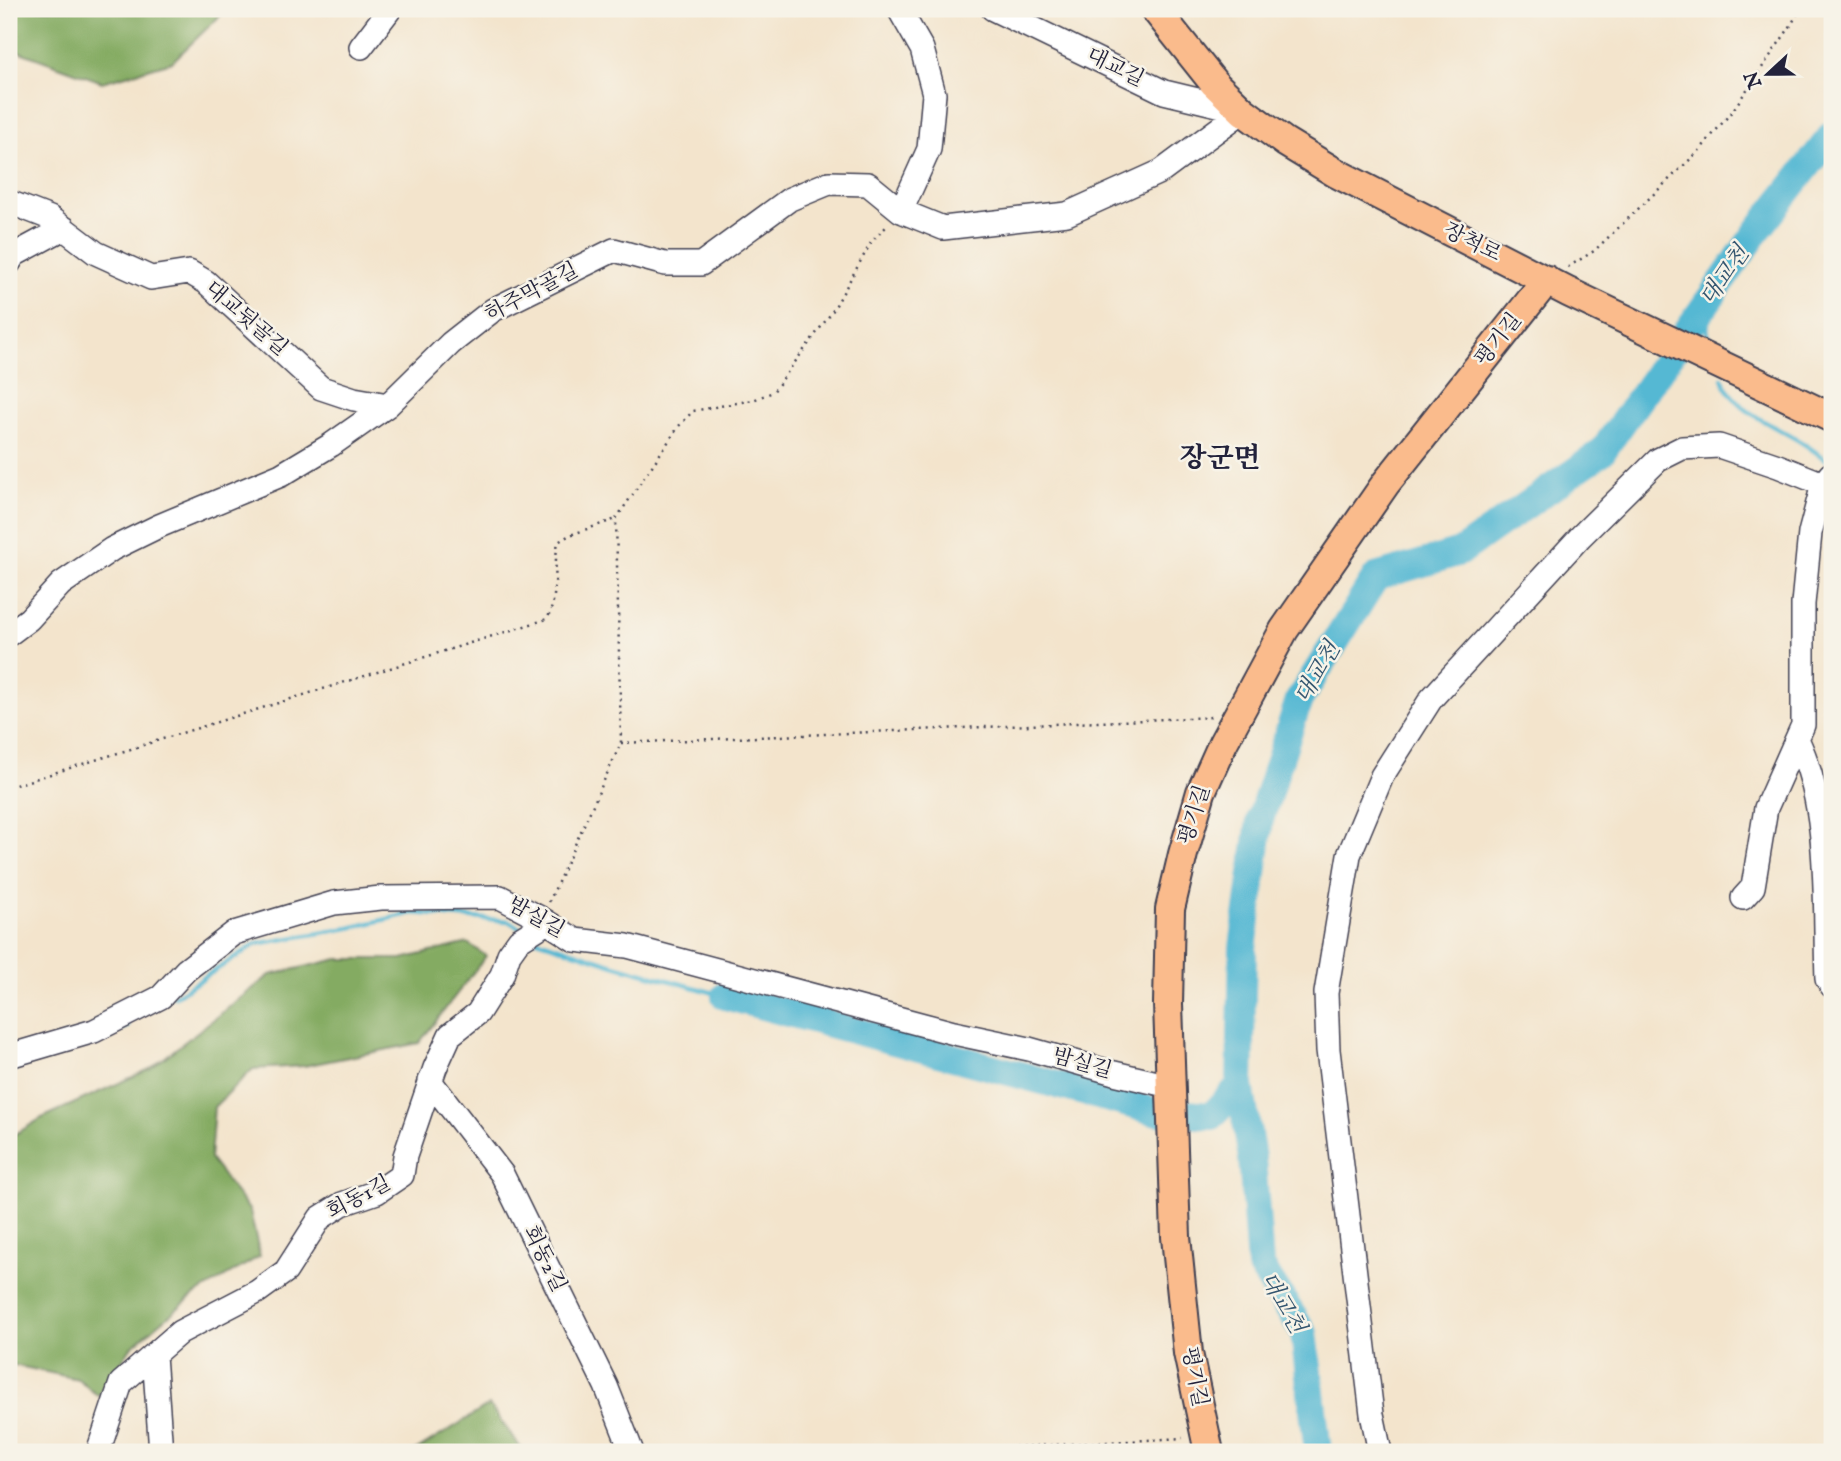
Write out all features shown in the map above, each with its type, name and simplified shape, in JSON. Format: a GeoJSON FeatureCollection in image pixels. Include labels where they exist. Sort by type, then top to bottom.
{"type":"FeatureCollection","features":[{"type":"Feature","properties":{"kind":"main road","name":"장척로"},"geometry":{"type":"LineString","coordinates":[[1156,9],[1214,83],[1243,111],[1285,142],[1336,173],[1558,286],[1832,418]]}},
{"type":"Feature","properties":{"kind":"main road","name":"평기길"},"geometry":{"type":"LineString","coordinates":[[1207,1444],[1188,1353],[1176,1237],[1168,1004],[1170,909],[1201,792],[1284,630],[1386,483],[1558,286]]}},
{"type":"Feature","properties":{"kind":"street"},"geometry":{"type":"LineString","coordinates":[[361,47],[390,9]]}},
{"type":"Feature","properties":{"kind":"street"},"geometry":{"type":"LineString","coordinates":[[899,9],[922,49],[934,94],[929,149],[901,211]]}},
{"type":"Feature","properties":{"kind":"street","name":"대교길"},"geometry":{"type":"LineString","coordinates":[[993,9],[1164,92],[1243,111]]}},
{"type":"Feature","properties":{"kind":"street","name":"하주막골길"},"geometry":{"type":"LineString","coordinates":[[9,634],[29,619],[61,584],[112,549],[159,526],[281,475],[331,445],[388,404],[451,343],[493,310],[614,250],[665,264],[701,264],[790,199],[829,183],[868,184],[901,211],[943,228],[1067,214],[1161,171],[1243,111]]}},
{"type":"Feature","properties":{"kind":"street","name":"대교뒷골길"},"geometry":{"type":"LineString","coordinates":[[9,202],[50,218],[96,253],[151,278],[189,272],[206,282],[321,388],[388,404]]}},
{"type":"Feature","properties":{"kind":"street"},"geometry":{"type":"LineString","coordinates":[[9,263],[14,255],[64,228]]}},
{"type":"Feature","properties":{"kind":"street"},"geometry":{"type":"LineString","coordinates":[[1381,1452],[1372,1414],[1328,1050],[1326,993],[1349,855],[1382,776],[1431,699],[1581,536],[1658,460],[1682,448],[1719,446],[1829,481],[1810,533],[1803,604],[1803,725],[1766,807],[1753,887],[1743,898]]}},
{"type":"Feature","properties":{"kind":"street"},"geometry":{"type":"LineString","coordinates":[[1797,739],[1809,765],[1821,818],[1827,979],[1832,986]]}},
{"type":"Feature","properties":{"kind":"street","name":"밤실길"},"geometry":{"type":"LineString","coordinates":[[9,1055],[94,1031],[161,997],[186,970],[234,933],[334,903],[381,898],[500,897],[533,929],[575,940],[627,946],[954,1033],[1029,1049],[1114,1073],[1170,1103]]}},
{"type":"Feature","properties":{"kind":"street","name":"회동1길"},"geometry":{"type":"LineString","coordinates":[[98,1452],[121,1383],[180,1332],[257,1292],[286,1271],[320,1218],[342,1204],[377,1192],[402,1175],[405,1156],[430,1081],[450,1035],[478,1013],[502,975],[509,954],[533,929]]}},
{"type":"Feature","properties":{"kind":"street","name":"회동2길"},"geometry":{"type":"LineString","coordinates":[[430,1081],[502,1174],[606,1386],[632,1452]]}},
{"type":"Feature","properties":{"kind":"street"},"geometry":{"type":"LineString","coordinates":[[154,1355],[161,1452]]}},
{"type":"Feature","properties":{"kind":"path"},"geometry":{"type":"LineString","coordinates":[[1558,286],[1700,150],[1733,110],[1800,9]]}},
{"type":"Feature","properties":{"kind":"path"},"geometry":{"type":"LineString","coordinates":[[533,929],[621,743],[616,519],[679,426],[693,411],[753,400],[773,392],[832,312],[872,242],[901,211]]}},
{"type":"Feature","properties":{"kind":"path"},"geometry":{"type":"LineString","coordinates":[[9,787],[547,619],[554,607],[554,562],[558,542],[616,519]]}},
{"type":"Feature","properties":{"kind":"path"},"geometry":{"type":"LineString","coordinates":[[621,743],[1238,716]]}},
{"type":"Feature","properties":{"kind":"path"},"geometry":{"type":"LineString","coordinates":[[924,1452],[1207,1444]]}},
{"type":"Feature","properties":{"kind":"green space"},"geometry":{"type":"Polygon","coordinates":[[[9,9],[227,9],[172,62],[102,82],[9,48],[9,9]]]}},
{"type":"Feature","properties":{"kind":"green space"},"geometry":{"type":"Polygon","coordinates":[[[468,943],[486,956],[419,1043],[304,1066],[253,1069],[214,1107],[210,1159],[250,1211],[260,1256],[193,1296],[132,1346],[98,1396],[78,1379],[9,1364],[9,1138],[42,1118],[150,1069],[270,975],[338,959],[402,959],[468,943]]]}},
{"type":"Feature","properties":{"kind":"green space"},"geometry":{"type":"Polygon","coordinates":[[[489,1405],[524,1452],[414,1452],[489,1405]]]}},
{"type":"Feature","properties":{"kind":"waterway","name":"대교천"},"geometry":{"type":"LineString","coordinates":[[1318,1452],[1304,1333],[1260,1265],[1252,1158],[1240,1085],[1243,948],[1260,820],[1299,700],[1376,577],[1460,552],[1602,452],[1758,230],[1832,135]]}},
{"type":"Feature","properties":{"kind":"waterway"},"geometry":{"type":"LineString","coordinates":[[1709,299],[1707,331],[1713,350]]}},
{"type":"Feature","properties":{"kind":"waterway"},"geometry":{"type":"LineString","coordinates":[[1722,378],[1727,390],[1745,408],[1832,464]]}},
{"type":"Feature","properties":{"kind":"waterway"},"geometry":{"type":"LineString","coordinates":[[174,997],[256,944],[349,928],[413,913],[509,921],[522,930]]}},
{"type":"Feature","properties":{"kind":"waterway"},"geometry":{"type":"LineString","coordinates":[[535,939],[614,965],[725,996]]}},
{"type":"Feature","properties":{"kind":"waterway"},"geometry":{"type":"LineString","coordinates":[[725,996],[1158,1112],[1212,1116],[1240,1085]]}},
{"type":"Feature","properties":{"kind":"waterway"},"geometry":{"type":"LineString","coordinates":[[108,1035],[128,1026]]}},
{"type":"Feature","properties":{"kind":"waterway"},"geometry":{"type":"LineString","coordinates":[[9,1071],[33,1060]]}},
{"type":"Feature","properties":{"kind":"district","name":"장군면"},"geometry":{"type":"Point","coordinates":[1220,459]}}]}
